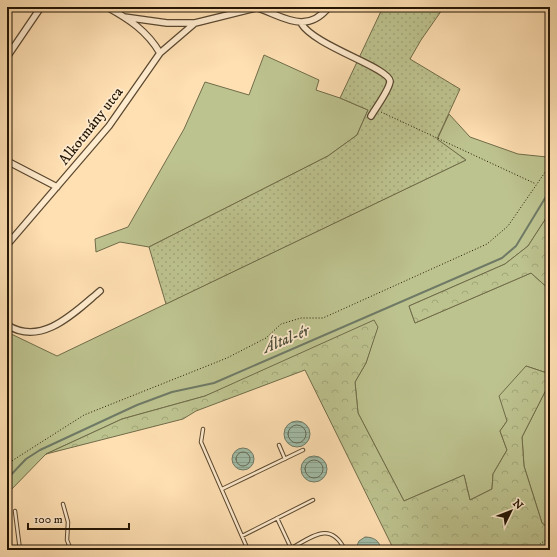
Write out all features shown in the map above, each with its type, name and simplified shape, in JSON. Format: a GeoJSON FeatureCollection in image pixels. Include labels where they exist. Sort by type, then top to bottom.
{"type":"FeatureCollection","features":[{"type":"Feature","properties":{"kind":"street"},"geometry":{"type":"LineString","coordinates":[[7,57],[41,7]]}},
{"type":"Feature","properties":{"kind":"street"},"geometry":{"type":"LineString","coordinates":[[107,7],[146,33],[160,53]]}},
{"type":"Feature","properties":{"kind":"street"},"geometry":{"type":"LineString","coordinates":[[124,17],[167,22],[195,23],[259,7],[284,18],[301,23],[309,34],[333,48],[379,70],[388,77],[390,82],[388,88],[371,116]]}},
{"type":"Feature","properties":{"kind":"street"},"geometry":{"type":"LineString","coordinates":[[301,23],[319,16],[329,7]]}},
{"type":"Feature","properties":{"kind":"street","name":"Alkotmány utca"},"geometry":{"type":"LineString","coordinates":[[7,245],[109,126],[160,53],[195,23]]}},
{"type":"Feature","properties":{"kind":"street"},"geometry":{"type":"LineString","coordinates":[[7,161],[57,187]]}},
{"type":"Feature","properties":{"kind":"street"},"geometry":{"type":"LineString","coordinates":[[7,325],[20,331],[38,331],[60,324],[100,291]]}},
{"type":"Feature","properties":{"kind":"lane"},"geometry":{"type":"LineString","coordinates":[[203,429],[200,435],[201,442],[248,550]]}},
{"type":"Feature","properties":{"kind":"lane"},"geometry":{"type":"LineString","coordinates":[[279,445],[285,459]]}},
{"type":"Feature","properties":{"kind":"lane"},"geometry":{"type":"LineString","coordinates":[[222,489],[303,450]]}},
{"type":"Feature","properties":{"kind":"lane"},"geometry":{"type":"LineString","coordinates":[[242,536],[313,500]]}},
{"type":"Feature","properties":{"kind":"lane"},"geometry":{"type":"LineString","coordinates":[[63,504],[68,522],[68,540],[71,550]]}},
{"type":"Feature","properties":{"kind":"lane"},"geometry":{"type":"LineString","coordinates":[[15,511],[20,550]]}},
{"type":"Feature","properties":{"kind":"lane"},"geometry":{"type":"LineString","coordinates":[[277,518],[289,549],[318,534],[327,533],[339,538],[345,550]]}},
{"type":"Feature","properties":{"kind":"path"},"geometry":{"type":"LineString","coordinates":[[375,110],[537,184]]}},
{"type":"Feature","properties":{"kind":"path"},"geometry":{"type":"LineString","coordinates":[[7,464],[84,414],[227,358],[266,338],[281,324],[301,318],[323,318],[488,244],[508,226],[550,166]]}},
{"type":"Feature","properties":{"kind":"path"},"geometry":{"type":"LineString","coordinates":[[533,550],[550,536]]}},
{"type":"Feature","properties":{"kind":"green space"},"geometry":{"type":"Polygon","coordinates":[[[383,7],[444,7],[410,59],[460,89],[437,139],[466,160],[166,304],[149,247],[328,156],[357,135],[368,110],[340,98],[383,7]]]}},
{"type":"Feature","properties":{"kind":"green space"},"geometry":{"type":"Polygon","coordinates":[[[264,55],[319,80],[316,90],[368,110],[357,135],[328,156],[149,247],[120,242],[96,252],[95,239],[128,227],[184,129],[205,82],[249,95],[264,55]]]}},
{"type":"Feature","properties":{"kind":"green space"},"geometry":{"type":"Polygon","coordinates":[[[449,114],[470,137],[518,154],[547,157],[550,153],[550,212],[528,246],[505,264],[409,306],[415,323],[531,273],[550,290],[550,374],[526,366],[507,421],[500,431],[507,450],[493,474],[492,489],[470,500],[464,475],[404,501],[358,413],[355,382],[366,363],[377,327],[205,396],[122,419],[46,454],[7,494],[7,332],[57,356],[466,160],[437,140],[449,114]]]}},
{"type":"Feature","properties":{"kind":"green space"},"geometry":{"type":"Polygon","coordinates":[[[550,212],[550,290],[531,273],[415,323],[409,306],[505,264],[528,246],[550,212]]]}},
{"type":"Feature","properties":{"kind":"green space"},"geometry":{"type":"Polygon","coordinates":[[[374,320],[378,327],[366,363],[355,382],[358,413],[404,501],[464,475],[470,500],[492,489],[493,474],[507,450],[500,431],[507,421],[499,396],[526,366],[550,374],[550,382],[522,437],[524,466],[542,523],[550,529],[550,548],[547,550],[394,550],[305,370],[196,411],[183,419],[46,454],[122,419],[205,396],[374,320]]]}},
{"type":"Feature","properties":{"kind":"green space"},"geometry":{"type":"Polygon","coordinates":[[[550,382],[550,529],[542,523],[524,466],[522,437],[550,382]]]}},
{"type":"Feature","properties":{"kind":"water"},"geometry":{"type":"Polygon","coordinates":[[[297,421],[306,425],[310,434],[306,443],[297,447],[288,443],[284,434],[288,425],[297,421]]]}},
{"type":"Feature","properties":{"kind":"water"},"geometry":{"type":"Polygon","coordinates":[[[243,448],[251,451],[254,459],[251,467],[243,470],[235,467],[232,459],[235,451],[243,448]]]}},
{"type":"Feature","properties":{"kind":"water"},"geometry":{"type":"Polygon","coordinates":[[[314,456],[323,460],[327,469],[323,478],[314,482],[305,478],[301,469],[305,460],[314,456]]]}},
{"type":"Feature","properties":{"kind":"water"},"geometry":{"type":"Polygon","coordinates":[[[365,537],[376,540],[381,550],[355,550],[359,541],[365,537]]]}},
{"type":"Feature","properties":{"kind":"waterway","name":"Által-ér"},"geometry":{"type":"LineString","coordinates":[[7,479],[26,459],[40,450],[137,405],[172,392],[214,383],[502,258],[516,246],[550,190]]}}]}
